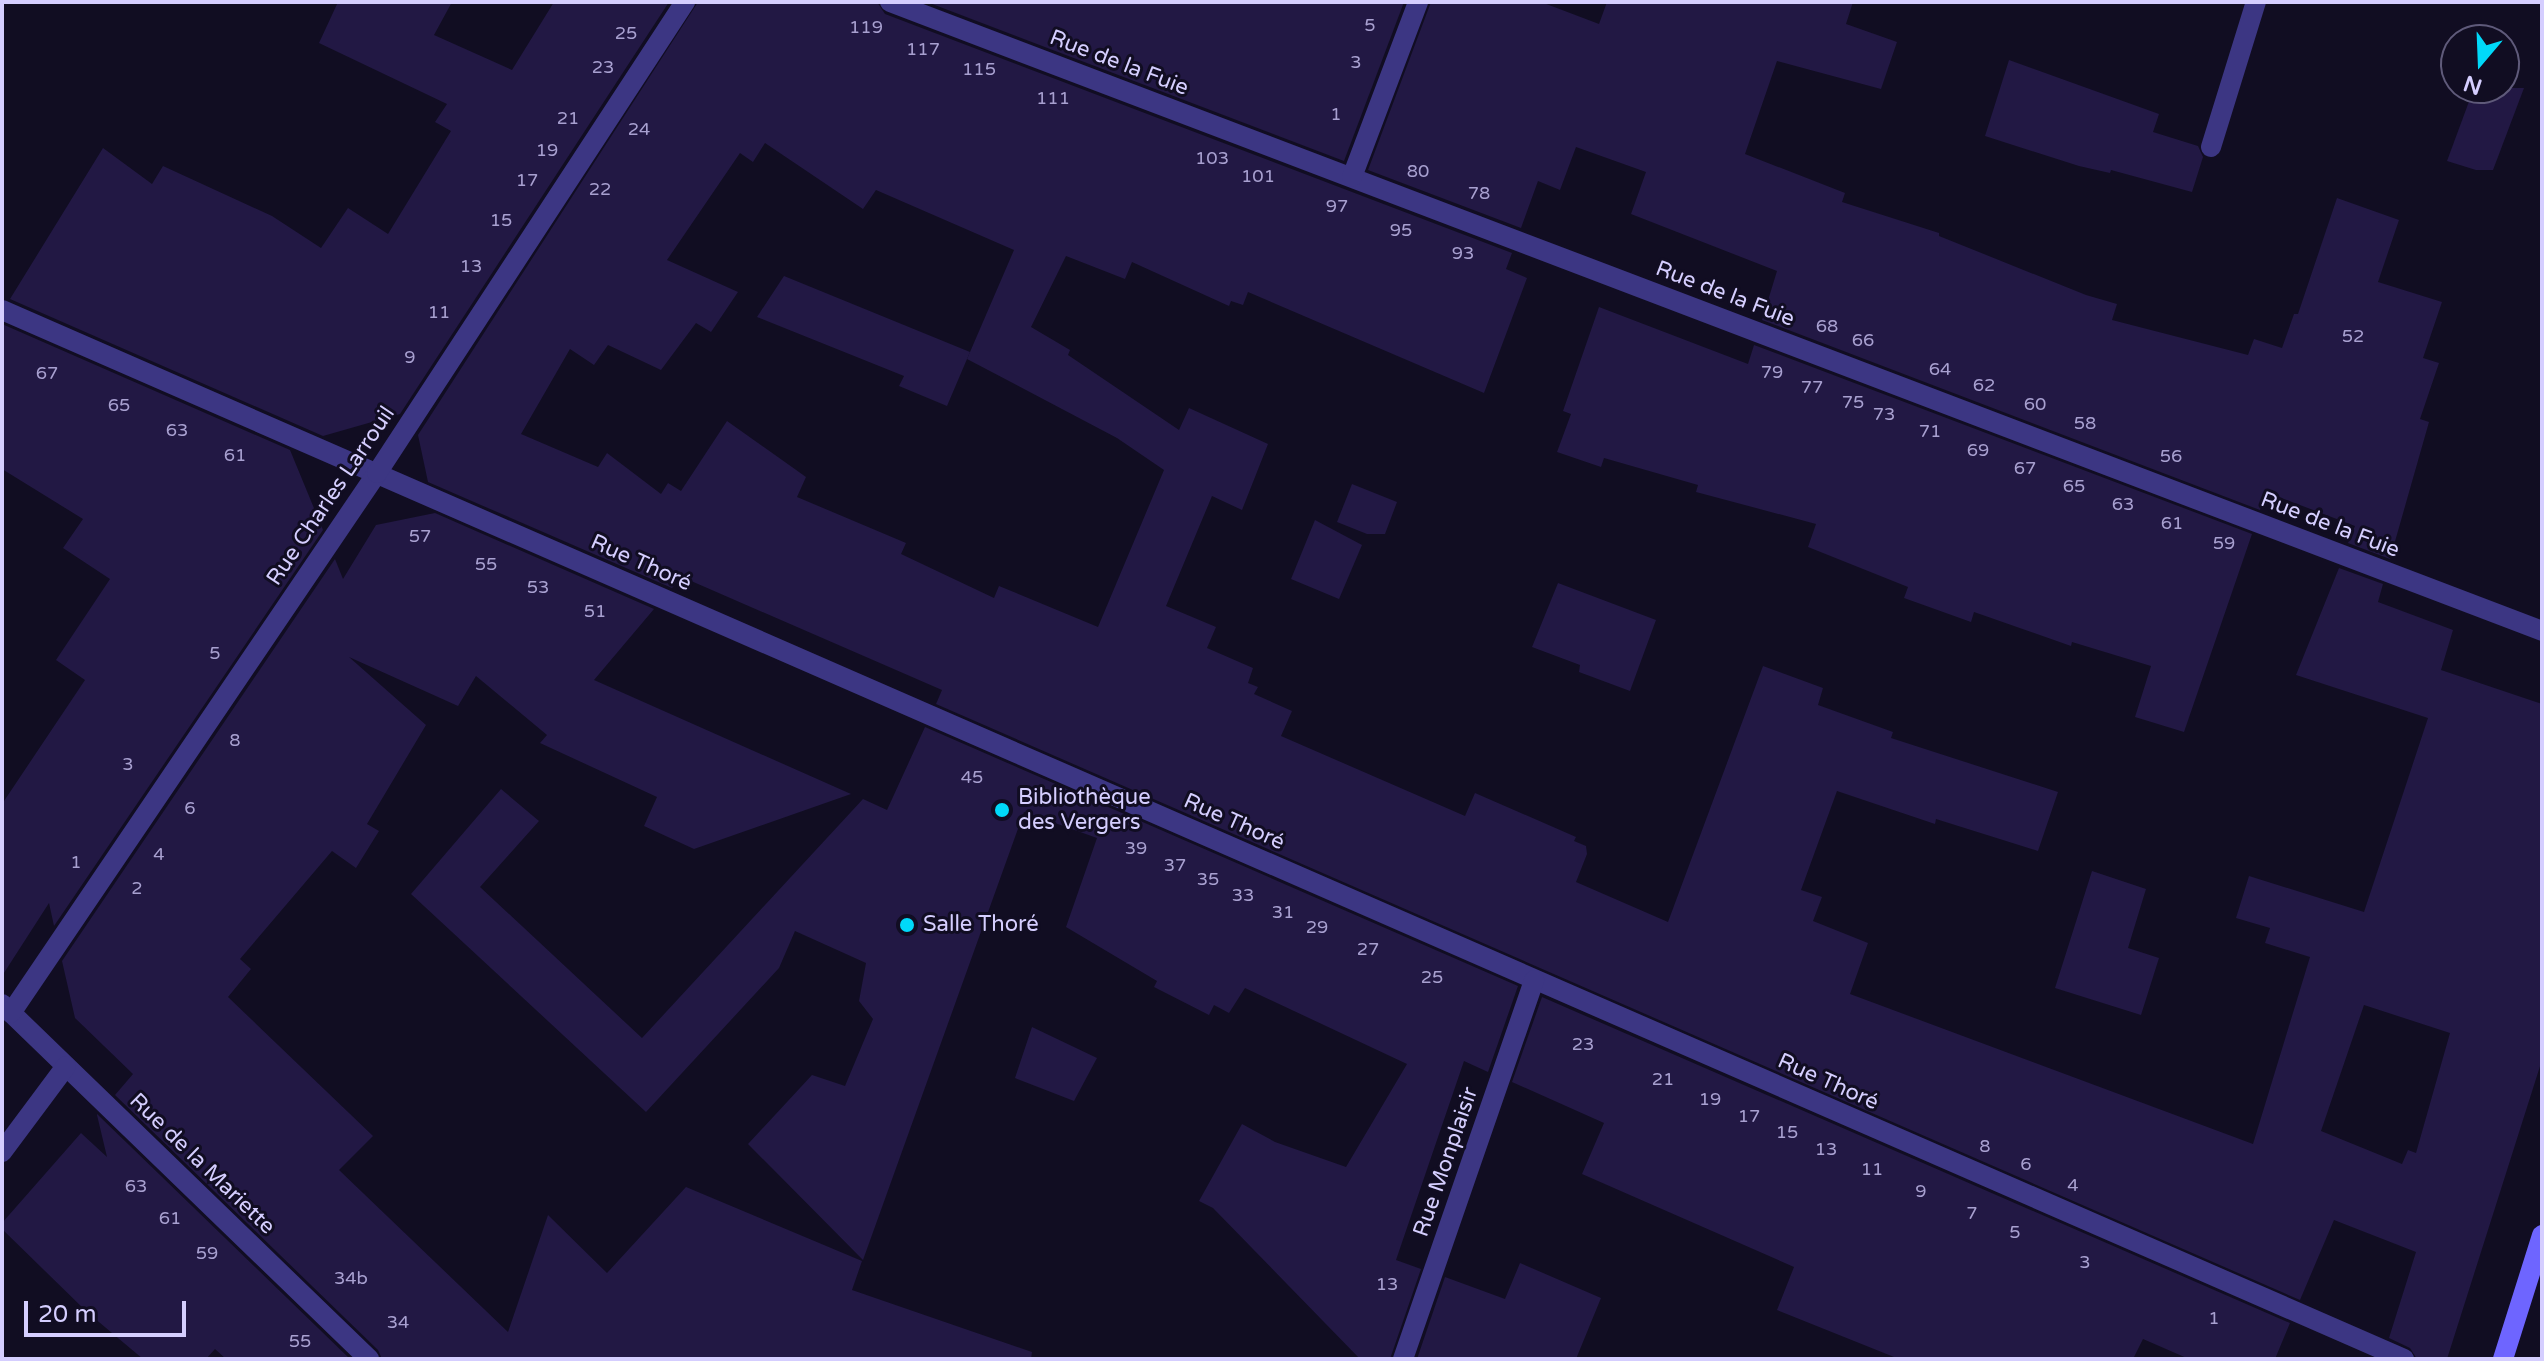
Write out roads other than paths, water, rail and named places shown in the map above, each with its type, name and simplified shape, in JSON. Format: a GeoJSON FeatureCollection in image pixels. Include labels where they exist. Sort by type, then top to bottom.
{"type":"FeatureCollection","features":[{"type":"Feature","properties":{"kind":"main road"},"geometry":{"type":"LineString","coordinates":[[2503,1359],[2542,1235]]}},
{"type":"Feature","properties":{"kind":"street","name":"Rue Charles Larrouil"},"geometry":{"type":"LineString","coordinates":[[6,1008],[377,473],[685,2]]}},
{"type":"Feature","properties":{"kind":"street","name":"Rue de la Fuie"},"geometry":{"type":"LineString","coordinates":[[890,2],[2542,631]]}},
{"type":"Feature","properties":{"kind":"street"},"geometry":{"type":"LineString","coordinates":[[1352,177],[1418,2]]}},
{"type":"Feature","properties":{"kind":"street"},"geometry":{"type":"LineString","coordinates":[[2211,147],[2256,2]]}},
{"type":"Feature","properties":{"kind":"street","name":"Rue Thoré"},"geometry":{"type":"LineString","coordinates":[[2,310],[2404,1359]]}},
{"type":"Feature","properties":{"kind":"street","name":"Rue Monplaisir"},"geometry":{"type":"LineString","coordinates":[[1403,1359],[1534,980]]}},
{"type":"Feature","properties":{"kind":"street","name":"Rue de la Mariette"},"geometry":{"type":"LineString","coordinates":[[6,1008],[369,1359]]}},
{"type":"Feature","properties":{"kind":"street"},"geometry":{"type":"LineString","coordinates":[[2,1152],[66,1066]]}},
{"type":"Feature","properties":{"kind":"place","name":"Bibliothèque des Vergers"},"geometry":{"type":"Point","coordinates":[1002,810]}},
{"type":"Feature","properties":{"kind":"place","name":"Salle Thoré"},"geometry":{"type":"Point","coordinates":[907,925]}}]}
